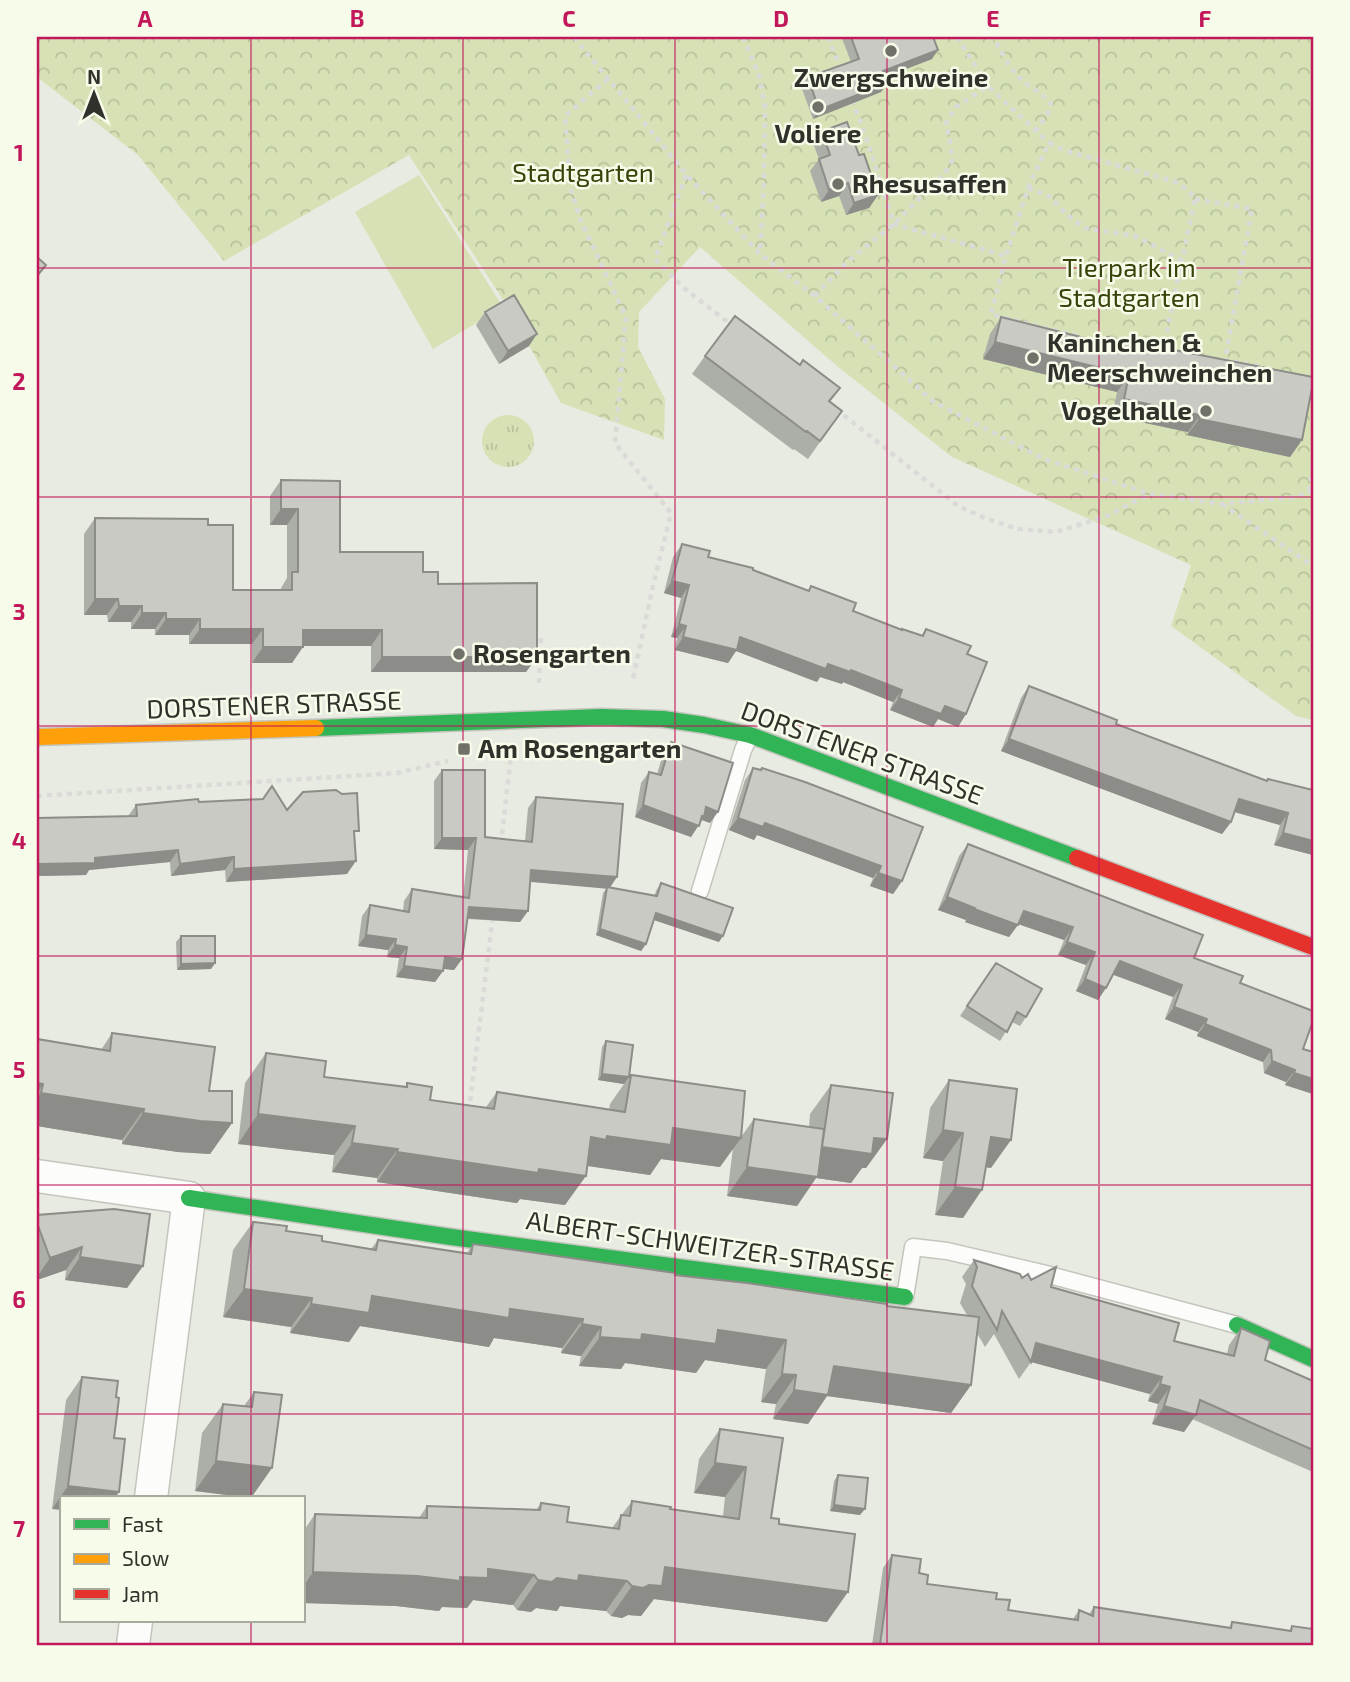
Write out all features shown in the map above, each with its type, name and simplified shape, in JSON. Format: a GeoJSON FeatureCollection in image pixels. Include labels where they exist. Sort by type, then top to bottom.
{"type":"FeatureCollection","features":[{"type":"Feature","properties":{"kind":"main road","name":"DORSTENER STRASSE"},"geometry":{"type":"LineString","coordinates":[[37,737],[601,717],[663,719],[704,725],[750,735],[1313,947]]}},
{"type":"Feature","properties":{"kind":"main road","name":"ALBERT-SCHWEITZER-STRASSE"},"geometry":{"type":"LineString","coordinates":[[189,1198],[452,1237],[905,1297]]}},
{"type":"Feature","properties":{"kind":"main road"},"geometry":{"type":"LineString","coordinates":[[1237,1325],[1313,1359]]}},
{"type":"Feature","properties":{"kind":"street"},"geometry":{"type":"LineString","coordinates":[[37,1176],[189,1198],[151,1496]]}},
{"type":"Feature","properties":{"kind":"street"},"geometry":{"type":"LineString","coordinates":[[133,1645],[136,1622]]}},
{"type":"Feature","properties":{"kind":"lane"},"geometry":{"type":"LineString","coordinates":[[700,891],[750,735]]}},
{"type":"Feature","properties":{"kind":"lane","name":"ALBERT-SCHWEITZER-STRASSE"},"geometry":{"type":"LineString","coordinates":[[905,1297],[913,1247],[947,1251],[1029,1269],[1237,1325]]}},
{"type":"Feature","properties":{"kind":"path"},"geometry":{"type":"LineString","coordinates":[[574,37],[686,174],[760,254],[815,296],[934,402],[1044,459],[1150,494],[1223,504],[1296,497],[1311,491],[1313,461]]}},
{"type":"Feature","properties":{"kind":"path"},"geometry":{"type":"LineString","coordinates":[[743,37],[759,75],[765,107],[760,254]]}},
{"type":"Feature","properties":{"kind":"path"},"geometry":{"type":"LineString","coordinates":[[828,37],[843,76]]}},
{"type":"Feature","properties":{"kind":"path"},"geometry":{"type":"LineString","coordinates":[[957,37],[988,86],[1049,143],[1063,150],[1176,182],[1195,199],[1252,209],[1225,360],[1260,366],[1258,378]]}},
{"type":"Feature","properties":{"kind":"path"},"geometry":{"type":"LineString","coordinates":[[989,37],[994,39],[1013,72],[1046,97],[1051,104],[1035,131]]}},
{"type":"Feature","properties":{"kind":"path"},"geometry":{"type":"LineString","coordinates":[[608,79],[565,116],[570,187],[581,221],[626,317],[614,443],[671,513],[631,689]]}},
{"type":"Feature","properties":{"kind":"path"},"geometry":{"type":"LineString","coordinates":[[815,296],[846,263],[894,225],[945,173],[952,161],[946,123],[956,107],[988,86]]}},
{"type":"Feature","properties":{"kind":"path"},"geometry":{"type":"LineString","coordinates":[[848,89],[894,225]]}},
{"type":"Feature","properties":{"kind":"path"},"geometry":{"type":"LineString","coordinates":[[1049,143],[1028,188],[991,314],[1083,337]]}},
{"type":"Feature","properties":{"kind":"path"},"geometry":{"type":"LineString","coordinates":[[686,174],[655,258],[684,288],[737,330]]}},
{"type":"Feature","properties":{"kind":"path"},"geometry":{"type":"LineString","coordinates":[[1028,188],[1051,197],[1067,215],[1085,228],[1135,236],[1181,260]]}},
{"type":"Feature","properties":{"kind":"path"},"geometry":{"type":"LineString","coordinates":[[1168,359],[1161,358],[1195,199]]}},
{"type":"Feature","properties":{"kind":"path"},"geometry":{"type":"LineString","coordinates":[[894,225],[1006,256]]}},
{"type":"Feature","properties":{"kind":"path"},"geometry":{"type":"LineString","coordinates":[[832,405],[958,506],[1018,528],[1056,532],[1107,516],[1150,494]]}},
{"type":"Feature","properties":{"kind":"path"},"geometry":{"type":"LineString","coordinates":[[1223,504],[1313,566]]}},
{"type":"Feature","properties":{"kind":"path"},"geometry":{"type":"LineString","coordinates":[[539,683],[541,638]]}},
{"type":"Feature","properties":{"kind":"path"},"geometry":{"type":"LineString","coordinates":[[500,852],[512,746]]}},
{"type":"Feature","properties":{"kind":"path"},"geometry":{"type":"LineString","coordinates":[[37,796],[397,773],[461,758]]}},
{"type":"Feature","properties":{"kind":"path"},"geometry":{"type":"LineString","coordinates":[[467,1124],[494,905]]}},
{"type":"Feature","properties":{"kind":"green space"},"geometry":{"type":"Polygon","coordinates":[[[37,37],[1313,37],[1313,720],[1296,716],[1171,626],[1191,565],[952,457],[837,366],[700,247],[639,312],[638,347],[665,399],[664,440],[561,403],[507,306],[409,155],[224,261],[138,155],[37,77],[37,37]]]}},
{"type":"Feature","properties":{"kind":"green space"},"geometry":{"type":"Polygon","coordinates":[[[419,175],[503,307],[433,349],[355,212],[419,175]]]}},
{"type":"Feature","properties":{"kind":"green space"},"geometry":{"type":"Polygon","coordinates":[[[508,415],[518,417],[526,423],[532,431],[532,451],[526,459],[518,465],[508,467],[498,465],[490,459],[484,451],[482,441],[484,431],[490,423],[498,417],[508,415]]]}},
{"type":"Feature","properties":{"kind":"building"},"geometry":{"type":"Polygon","coordinates":[[[851,37],[933,37],[938,50],[883,71],[888,83],[819,110],[808,77],[859,59],[851,37]]]}},
{"type":"Feature","properties":{"kind":"building"},"geometry":{"type":"Polygon","coordinates":[[[847,122],[859,155],[864,154],[878,195],[854,203],[848,183],[829,190],[819,159],[830,155],[822,131],[847,122]]]}},
{"type":"Feature","properties":{"kind":"building"},"geometry":{"type":"Polygon","coordinates":[[[37,257],[46,265],[37,276],[37,257]]]}},
{"type":"Feature","properties":{"kind":"building"},"geometry":{"type":"Polygon","coordinates":[[[514,295],[537,334],[508,351],[485,312],[514,295]]]}},
{"type":"Feature","properties":{"kind":"building"},"geometry":{"type":"Polygon","coordinates":[[[735,316],[800,365],[803,360],[840,388],[829,401],[842,411],[820,441],[705,356],[735,316]]]}},
{"type":"Feature","properties":{"kind":"building"},"geometry":{"type":"Polygon","coordinates":[[[1001,317],[1105,343],[1107,337],[1313,377],[1302,440],[1199,419],[1200,415],[1124,399],[1129,375],[995,342],[1001,317]]]}},
{"type":"Feature","properties":{"kind":"building"},"geometry":{"type":"Polygon","coordinates":[[[281,480],[340,481],[340,552],[423,552],[423,572],[438,572],[438,584],[537,583],[537,657],[382,657],[382,630],[303,630],[303,647],[263,647],[263,629],[200,629],[200,619],[166,619],[166,613],[142,613],[142,606],[119,606],[118,599],[95,599],[95,518],[208,519],[208,525],[233,525],[233,590],[292,590],[292,572],[298,572],[298,509],[281,509],[281,480]]]}},
{"type":"Feature","properties":{"kind":"building"},"geometry":{"type":"Polygon","coordinates":[[[682,544],[710,551],[708,557],[753,568],[809,591],[811,586],[856,603],[853,611],[902,630],[923,636],[926,629],[971,646],[967,654],[987,662],[966,714],[945,706],[941,714],[899,698],[902,690],[851,670],[850,672],[828,664],[826,669],[740,637],[737,650],[683,637],[686,626],[679,624],[689,585],[672,581],[682,544]]]}},
{"type":"Feature","properties":{"kind":"building"},"geometry":{"type":"Polygon","coordinates":[[[1029,686],[1117,720],[1116,724],[1267,781],[1268,779],[1313,790],[1313,841],[1283,833],[1288,813],[1239,799],[1231,822],[1009,739],[1029,686]]]}},
{"type":"Feature","properties":{"kind":"building"},"geometry":{"type":"Polygon","coordinates":[[[671,742],[733,763],[718,812],[706,807],[699,826],[643,805],[649,772],[661,775],[671,742]]]}},
{"type":"Feature","properties":{"kind":"building"},"geometry":{"type":"Polygon","coordinates":[[[753,768],[762,768],[805,782],[923,827],[902,881],[878,873],[881,866],[765,823],[763,827],[738,818],[753,768]]]}},
{"type":"Feature","properties":{"kind":"building"},"geometry":{"type":"Polygon","coordinates":[[[442,770],[485,770],[485,837],[532,842],[536,797],[623,804],[617,877],[531,870],[528,911],[469,907],[462,959],[445,957],[443,971],[404,966],[407,947],[395,945],[396,939],[366,935],[370,905],[409,912],[412,889],[469,898],[476,838],[442,838],[442,770]]]}},
{"type":"Feature","properties":{"kind":"building"},"geometry":{"type":"Polygon","coordinates":[[[272,786],[287,810],[303,792],[336,790],[342,794],[357,793],[359,831],[354,831],[356,861],[234,869],[234,857],[180,864],[178,850],[95,858],[95,863],[37,864],[37,818],[137,816],[136,805],[198,799],[199,802],[263,799],[272,786]]]}},
{"type":"Feature","properties":{"kind":"building"},"geometry":{"type":"Polygon","coordinates":[[[968,844],[1203,935],[1194,958],[1243,976],[1240,983],[1313,1011],[1313,1021],[1303,1049],[1313,1052],[1313,1079],[1294,1073],[1295,1070],[1272,1061],[1271,1050],[1205,1024],[1207,1019],[1174,1007],[1182,985],[1120,961],[1106,988],[1085,979],[1095,952],[1067,942],[1073,927],[1024,911],[1018,925],[947,897],[968,844]]]}},
{"type":"Feature","properties":{"kind":"building"},"geometry":{"type":"Polygon","coordinates":[[[661,883],[733,908],[723,936],[656,913],[646,944],[600,929],[607,887],[657,896],[661,883]]]}},
{"type":"Feature","properties":{"kind":"building"},"geometry":{"type":"Polygon","coordinates":[[[181,936],[215,936],[215,963],[181,964],[181,936]]]}},
{"type":"Feature","properties":{"kind":"building"},"geometry":{"type":"Polygon","coordinates":[[[996,963],[1042,989],[1026,1017],[1017,1012],[1007,1032],[967,1006],[996,963]]]}},
{"type":"Feature","properties":{"kind":"building"},"geometry":{"type":"Polygon","coordinates":[[[112,1033],[215,1047],[209,1091],[232,1091],[232,1123],[143,1113],[144,1109],[41,1093],[43,1084],[37,1083],[37,1039],[110,1051],[112,1033]]]}},
{"type":"Feature","properties":{"kind":"building"},"geometry":{"type":"Polygon","coordinates":[[[606,1041],[633,1045],[629,1077],[602,1074],[606,1041]]]}},
{"type":"Feature","properties":{"kind":"building"},"geometry":{"type":"Polygon","coordinates":[[[266,1053],[326,1061],[324,1077],[407,1087],[407,1083],[432,1087],[430,1100],[494,1109],[497,1092],[625,1112],[631,1075],[745,1091],[741,1138],[673,1128],[671,1145],[607,1136],[606,1140],[591,1137],[586,1176],[539,1169],[538,1173],[397,1152],[398,1149],[352,1143],[355,1126],[258,1114],[266,1053]]]}},
{"type":"Feature","properties":{"kind":"building"},"geometry":{"type":"Polygon","coordinates":[[[949,1080],[1017,1089],[1011,1140],[991,1137],[982,1190],[955,1187],[963,1133],[943,1130],[949,1080]]]}},
{"type":"Feature","properties":{"kind":"building"},"geometry":{"type":"Polygon","coordinates":[[[831,1085],[893,1093],[887,1139],[874,1138],[872,1154],[822,1147],[831,1085]]]}},
{"type":"Feature","properties":{"kind":"building"},"geometry":{"type":"Polygon","coordinates":[[[754,1119],[824,1129],[818,1177],[747,1167],[754,1119]]]}},
{"type":"Feature","properties":{"kind":"building"},"geometry":{"type":"Polygon","coordinates":[[[114,1209],[150,1214],[143,1266],[80,1257],[82,1247],[50,1258],[37,1223],[37,1215],[114,1209]]]}},
{"type":"Feature","properties":{"kind":"building"},"geometry":{"type":"Polygon","coordinates":[[[253,1222],[287,1226],[286,1231],[322,1236],[322,1241],[376,1250],[378,1240],[471,1254],[473,1244],[887,1306],[979,1317],[971,1385],[834,1366],[828,1395],[794,1390],[796,1375],[782,1374],[786,1340],[718,1330],[716,1344],[642,1334],[641,1340],[600,1337],[601,1327],[582,1324],[583,1319],[510,1309],[509,1318],[372,1296],[369,1313],[311,1304],[312,1298],[244,1289],[253,1222]]]}},
{"type":"Feature","properties":{"kind":"building"},"geometry":{"type":"Polygon","coordinates":[[[974,1260],[1020,1274],[1022,1278],[1028,1274],[1031,1280],[1056,1267],[1051,1287],[1179,1323],[1174,1341],[1234,1356],[1241,1328],[1270,1341],[1265,1360],[1313,1381],[1313,1450],[1200,1400],[1196,1415],[1164,1406],[1170,1387],[1160,1384],[1162,1377],[1036,1343],[1031,1362],[1002,1311],[997,1330],[972,1286],[977,1267],[974,1260]]]}},
{"type":"Feature","properties":{"kind":"building"},"geometry":{"type":"Polygon","coordinates":[[[82,1377],[118,1381],[116,1397],[119,1398],[114,1438],[125,1439],[119,1492],[68,1486],[82,1377]]]}},
{"type":"Feature","properties":{"kind":"building"},"geometry":{"type":"Polygon","coordinates":[[[254,1392],[282,1395],[272,1468],[216,1461],[223,1404],[252,1407],[254,1392]]]}},
{"type":"Feature","properties":{"kind":"building"},"geometry":{"type":"Polygon","coordinates":[[[720,1429],[783,1438],[771,1518],[779,1519],[779,1524],[855,1534],[848,1592],[665,1567],[662,1586],[649,1585],[643,1588],[632,1586],[627,1581],[579,1575],[578,1581],[557,1578],[552,1582],[538,1580],[534,1575],[488,1569],[488,1578],[460,1577],[460,1581],[417,1576],[313,1572],[315,1514],[427,1518],[427,1506],[540,1510],[541,1503],[569,1507],[567,1522],[619,1529],[621,1515],[630,1516],[632,1501],[739,1519],[746,1467],[715,1463],[720,1429]]]}},
{"type":"Feature","properties":{"kind":"building"},"geometry":{"type":"Polygon","coordinates":[[[838,1475],[868,1478],[865,1509],[834,1505],[838,1475]]]}},
{"type":"Feature","properties":{"kind":"building"},"geometry":{"type":"Polygon","coordinates":[[[892,1555],[921,1559],[919,1573],[928,1575],[927,1584],[997,1593],[996,1599],[1010,1600],[1008,1610],[1078,1620],[1079,1610],[1093,1616],[1094,1607],[1231,1628],[1232,1622],[1291,1631],[1292,1626],[1313,1629],[1313,1645],[880,1645],[892,1555]]]}},
{"type":"Feature","properties":{"kind":"traffic: fast"},"geometry":{"type":"LineString","coordinates":[[316,728],[601,717],[663,719],[704,725],[750,735],[1077,858]]}},
{"type":"Feature","properties":{"kind":"traffic: fast"},"geometry":{"type":"LineString","coordinates":[[189,1198],[451,1237],[905,1297]]}},
{"type":"Feature","properties":{"kind":"traffic: fast"},"geometry":{"type":"LineString","coordinates":[[1237,1325],[1313,1359]]}},
{"type":"Feature","properties":{"kind":"traffic: slow"},"geometry":{"type":"LineString","coordinates":[[37,737],[316,728]]}},
{"type":"Feature","properties":{"kind":"traffic: jam"},"geometry":{"type":"LineString","coordinates":[[1077,858],[1313,947]]}},
{"type":"Feature","properties":{"kind":"place","name":"Zwergschweine"},"geometry":{"type":"Point","coordinates":[891,51]}},
{"type":"Feature","properties":{"kind":"place","name":"Voliere"},"geometry":{"type":"Point","coordinates":[818,107]}},
{"type":"Feature","properties":{"kind":"place","name":"Rhesusaffen"},"geometry":{"type":"Point","coordinates":[838,184]}},
{"type":"Feature","properties":{"kind":"place","name":"Kaninchen & Meerschweinchen"},"geometry":{"type":"Point","coordinates":[1033,358]}},
{"type":"Feature","properties":{"kind":"place","name":"Vogelhalle"},"geometry":{"type":"Point","coordinates":[1206,411]}},
{"type":"Feature","properties":{"kind":"place","name":"Rosengarten"},"geometry":{"type":"Point","coordinates":[459,654]}},
{"type":"Feature","properties":{"kind":"place","name":"Am Rosengarten"},"geometry":{"type":"Point","coordinates":[464,749]}},
{"type":"Feature","properties":{"kind":"park label","name":"Stadtgarten"},"geometry":{"type":"Point","coordinates":[583,173]}},
{"type":"Feature","properties":{"kind":"park label","name":"Tierpark im Stadtgarten"},"geometry":{"type":"Point","coordinates":[1129,283]}}]}
